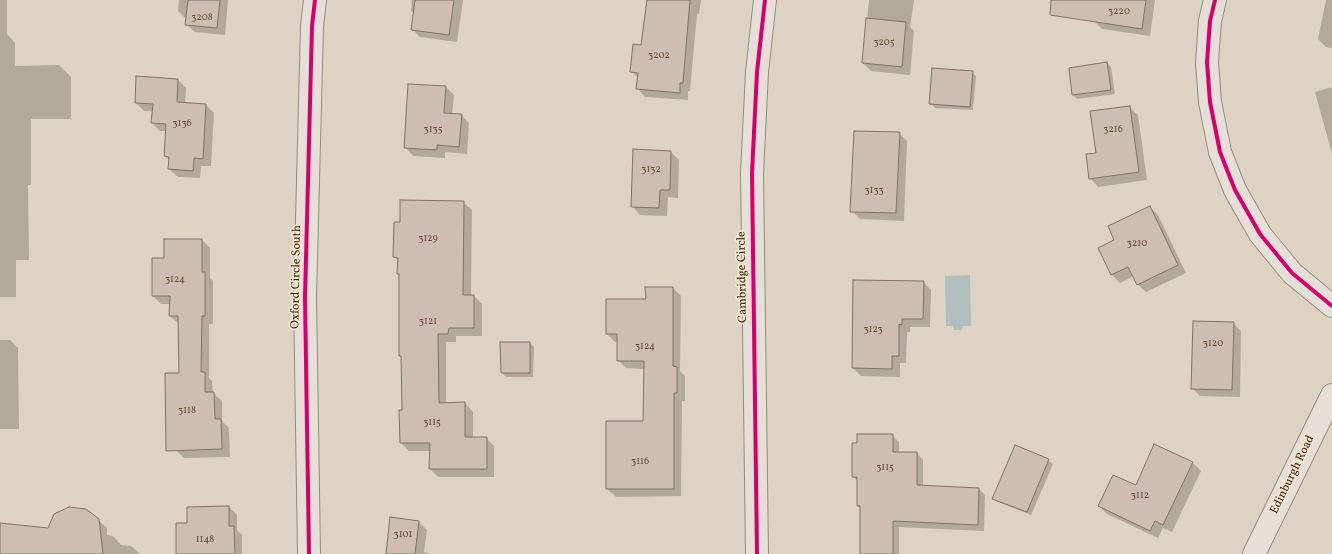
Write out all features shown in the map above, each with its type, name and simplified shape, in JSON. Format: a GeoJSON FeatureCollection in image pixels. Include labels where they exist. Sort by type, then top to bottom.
{"type":"FeatureCollection","features":[{"type":"Feature","properties":{"kind":"street","name":"Oxford Circle South"},"geometry":{"type":"LineString","coordinates":[[309,554],[305,297],[312,34],[315,0]]}},
{"type":"Feature","properties":{"kind":"street","name":"Cambridge Circle"},"geometry":{"type":"LineString","coordinates":[[757,554],[752,173],[757,72],[765,0]]}},
{"type":"Feature","properties":{"kind":"street"},"geometry":{"type":"LineString","coordinates":[[1215,0],[1210,21],[1207,62],[1210,102],[1220,152],[1235,190],[1260,234],[1292,273],[1332,306]]}},
{"type":"Feature","properties":{"kind":"street","name":"Edinburgh Road"},"geometry":{"type":"LineString","coordinates":[[1254,554],[1332,395]]}},
{"type":"Feature","properties":{"kind":"shaded area"},"geometry":{"type":"Polygon","coordinates":[[[970,275],[971,326],[963,326],[962,330],[954,330],[953,326],[946,326],[945,276],[970,275]]]}},
{"type":"Feature","properties":{"kind":"building"},"geometry":{"type":"Polygon","coordinates":[[[188,0],[220,0],[217,28],[185,25],[188,0]]]}},
{"type":"Feature","properties":{"kind":"building"},"geometry":{"type":"Polygon","coordinates":[[[415,0],[454,0],[449,35],[411,30],[415,0]]]}},
{"type":"Feature","properties":{"kind":"building"},"geometry":{"type":"Polygon","coordinates":[[[647,0],[690,0],[683,83],[680,83],[680,93],[636,89],[638,73],[630,72],[633,44],[641,45],[647,0]]]}},
{"type":"Feature","properties":{"kind":"building"},"geometry":{"type":"Polygon","coordinates":[[[1051,0],[1146,0],[1142,29],[1050,15],[1051,0]]]}},
{"type":"Feature","properties":{"kind":"building"},"geometry":{"type":"Polygon","coordinates":[[[866,18],[906,22],[902,67],[862,63],[866,18]]]}},
{"type":"Feature","properties":{"kind":"building"},"geometry":{"type":"Polygon","coordinates":[[[1107,62],[1111,90],[1072,95],[1069,68],[1107,62]]]}},
{"type":"Feature","properties":{"kind":"building"},"geometry":{"type":"Polygon","coordinates":[[[932,68],[973,71],[970,107],[929,104],[932,68]]]}},
{"type":"Feature","properties":{"kind":"building"},"geometry":{"type":"Polygon","coordinates":[[[136,76],[178,79],[177,102],[206,104],[203,159],[194,158],[193,171],[168,169],[169,157],[164,156],[166,124],[151,123],[153,104],[135,103],[136,76]]]}},
{"type":"Feature","properties":{"kind":"building"},"geometry":{"type":"Polygon","coordinates":[[[408,84],[446,86],[444,113],[462,114],[459,147],[437,145],[437,150],[404,148],[408,84]]]}},
{"type":"Feature","properties":{"kind":"building"},"geometry":{"type":"Polygon","coordinates":[[[1130,106],[1139,172],[1089,179],[1086,154],[1096,153],[1090,111],[1130,106]]]}},
{"type":"Feature","properties":{"kind":"building"},"geometry":{"type":"Polygon","coordinates":[[[854,131],[900,132],[896,213],[850,212],[854,131]]]}},
{"type":"Feature","properties":{"kind":"building"},"geometry":{"type":"Polygon","coordinates":[[[633,149],[671,151],[670,190],[660,190],[659,208],[631,207],[633,149]]]}},
{"type":"Feature","properties":{"kind":"building"},"geometry":{"type":"Polygon","coordinates":[[[400,200],[464,201],[463,295],[474,295],[474,328],[449,328],[448,334],[438,334],[439,403],[465,402],[465,437],[487,437],[487,469],[429,469],[430,443],[400,443],[399,410],[402,410],[401,356],[399,356],[399,274],[397,274],[398,258],[393,257],[394,222],[400,222],[400,200]]]}},
{"type":"Feature","properties":{"kind":"building"},"geometry":{"type":"Polygon","coordinates":[[[1150,206],[1178,265],[1137,285],[1128,267],[1111,275],[1098,248],[1114,240],[1108,226],[1150,206]]]}},
{"type":"Feature","properties":{"kind":"building"},"geometry":{"type":"Polygon","coordinates":[[[164,239],[202,239],[202,272],[205,272],[205,316],[202,316],[201,372],[205,372],[205,392],[214,392],[215,419],[221,419],[222,449],[166,451],[165,373],[179,373],[178,316],[169,316],[170,296],[152,296],[152,258],[164,258],[164,239]]]}},
{"type":"Feature","properties":{"kind":"building"},"geometry":{"type":"Polygon","coordinates":[[[853,280],[924,281],[923,319],[902,319],[902,325],[899,324],[899,356],[892,356],[892,369],[852,368],[853,280]]]}},
{"type":"Feature","properties":{"kind":"building"},"geometry":{"type":"Polygon","coordinates":[[[645,287],[673,287],[673,366],[677,367],[677,393],[674,393],[674,489],[606,489],[606,421],[643,421],[644,361],[617,361],[617,334],[606,334],[606,299],[646,299],[645,287]]]}},
{"type":"Feature","properties":{"kind":"building"},"geometry":{"type":"Polygon","coordinates":[[[1193,321],[1234,322],[1232,390],[1191,389],[1193,321]]]}},
{"type":"Feature","properties":{"kind":"building"},"geometry":{"type":"Polygon","coordinates":[[[500,342],[530,342],[530,373],[501,373],[500,342]]]}},
{"type":"Feature","properties":{"kind":"building"},"geometry":{"type":"Polygon","coordinates":[[[857,434],[893,434],[893,452],[917,452],[917,485],[979,488],[978,525],[893,521],[893,554],[860,554],[860,506],[857,506],[857,477],[852,477],[852,443],[857,443],[857,434]]]}},
{"type":"Feature","properties":{"kind":"building"},"geometry":{"type":"Polygon","coordinates":[[[1154,444],[1193,462],[1163,525],[1155,521],[1150,531],[1098,506],[1113,475],[1136,485],[1154,444]]]}},
{"type":"Feature","properties":{"kind":"building"},"geometry":{"type":"Polygon","coordinates":[[[1015,445],[1049,459],[1027,512],[992,499],[1015,445]]]}},
{"type":"Feature","properties":{"kind":"building"},"geometry":{"type":"Polygon","coordinates":[[[229,506],[229,526],[234,526],[235,554],[176,554],[176,523],[187,523],[187,507],[229,506]]]}},
{"type":"Feature","properties":{"kind":"building"},"geometry":{"type":"Polygon","coordinates":[[[69,507],[86,509],[99,519],[103,554],[0,554],[0,523],[48,528],[54,514],[69,507]]]}},
{"type":"Feature","properties":{"kind":"building"},"geometry":{"type":"Polygon","coordinates":[[[390,517],[419,521],[415,554],[386,554],[390,517]]]}},
{"type":"Feature","properties":{"kind":"cycle path"},"geometry":{"type":"LineString","coordinates":[[309,554],[305,297],[312,26],[315,0]]}},
{"type":"Feature","properties":{"kind":"cycle path"},"geometry":{"type":"LineString","coordinates":[[757,554],[752,173],[757,72],[765,0]]}},
{"type":"Feature","properties":{"kind":"cycle path"},"geometry":{"type":"LineString","coordinates":[[1215,0],[1210,21],[1207,62],[1210,102],[1220,152],[1235,190],[1260,234],[1292,273],[1332,306]]}}]}
